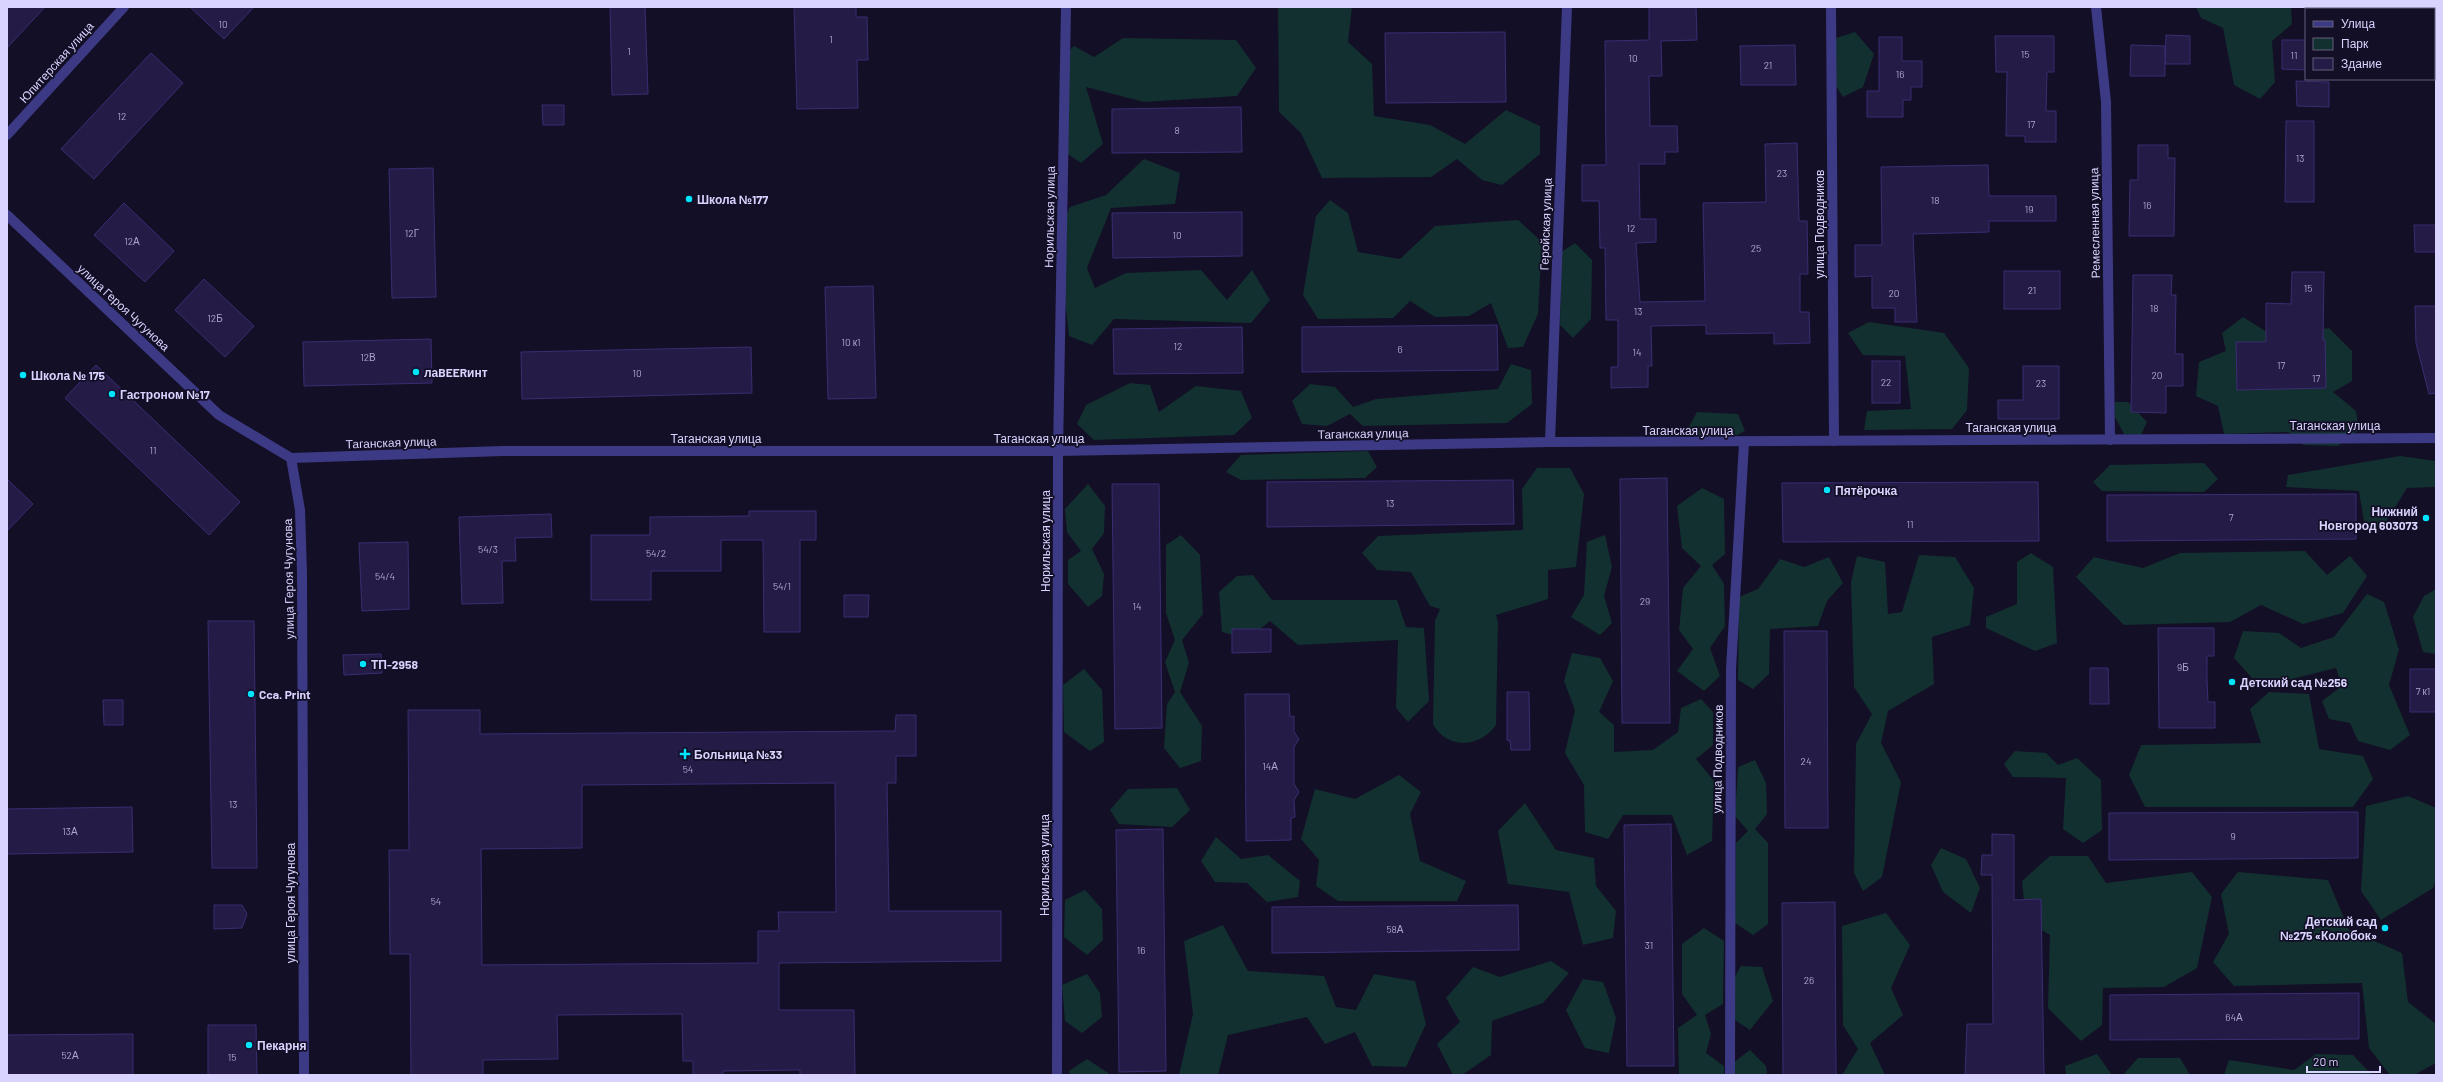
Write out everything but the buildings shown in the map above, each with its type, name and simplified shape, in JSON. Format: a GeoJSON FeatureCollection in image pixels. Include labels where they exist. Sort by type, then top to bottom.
{"type":"FeatureCollection","features":[{"type":"Feature","properties":{"kind":"street","name":"Юпитерская улица"},"geometry":{"type":"LineString","coordinates":[[7,135],[124,7]]}},
{"type":"Feature","properties":{"kind":"street","name":"Норильская улица"},"geometry":{"type":"LineString","coordinates":[[1057,1075],[1058,451],[1066,7]]}},
{"type":"Feature","properties":{"kind":"street","name":"Геройская улица"},"geometry":{"type":"LineString","coordinates":[[1550,442],[1567,7]]}},
{"type":"Feature","properties":{"kind":"street","name":"улица Подводников"},"geometry":{"type":"LineString","coordinates":[[1830,7],[1834,441]]}},
{"type":"Feature","properties":{"kind":"street","name":"Ремесленная улица"},"geometry":{"type":"LineString","coordinates":[[2096,7],[2106,102],[2110,440]]}},
{"type":"Feature","properties":{"kind":"street","name":"улица Героя Чугунова"},"geometry":{"type":"LineString","coordinates":[[7,215],[219,415],[291,458],[300,510],[302,573],[304,1075]]}},
{"type":"Feature","properties":{"kind":"street","name":"Таганская улица"},"geometry":{"type":"LineString","coordinates":[[291,458],[511,451],[1058,451],[1550,442],[1744,443],[1834,441],[2436,438]]}},
{"type":"Feature","properties":{"kind":"street","name":"улица Подводников"},"geometry":{"type":"LineString","coordinates":[[1730,1075],[1731,677],[1744,443]]}},
{"type":"Feature","properties":{"kind":"green space"},"geometry":{"type":"Polygon","coordinates":[[[1278,7],[1352,7],[1348,42],[1372,64],[1374,116],[1430,125],[1465,144],[1506,110],[1540,126],[1540,154],[1502,185],[1482,180],[1457,159],[1431,177],[1322,178],[1301,133],[1279,112],[1278,7]]]}},
{"type":"Feature","properties":{"kind":"green space"},"geometry":{"type":"Polygon","coordinates":[[[2196,7],[2291,7],[2292,24],[2272,41],[2275,82],[2260,99],[2234,85],[2223,28],[2201,18],[2196,7]]]}},
{"type":"Feature","properties":{"kind":"green space"},"geometry":{"type":"Polygon","coordinates":[[[1855,32],[1874,54],[1863,87],[1843,97],[1834,83],[1836,38],[1855,32]]]}},
{"type":"Feature","properties":{"kind":"green space"},"geometry":{"type":"Polygon","coordinates":[[[1123,38],[1236,40],[1256,68],[1237,96],[1144,102],[1086,87],[1103,144],[1081,163],[1059,148],[1060,59],[1074,46],[1094,57],[1123,38]]]}},
{"type":"Feature","properties":{"kind":"green space"},"geometry":{"type":"Polygon","coordinates":[[[1144,159],[1180,173],[1175,204],[1111,208],[1087,268],[1095,288],[1126,273],[1201,270],[1227,300],[1252,270],[1270,300],[1251,323],[1114,319],[1092,345],[1069,336],[1058,234],[1070,207],[1106,195],[1144,159]]]}},
{"type":"Feature","properties":{"kind":"green space"},"geometry":{"type":"Polygon","coordinates":[[[1330,200],[1348,213],[1358,252],[1400,259],[1435,226],[1518,220],[1542,242],[1538,314],[1523,347],[1508,348],[1491,303],[1469,316],[1435,317],[1410,301],[1393,318],[1318,319],[1303,295],[1316,216],[1330,200]]]}},
{"type":"Feature","properties":{"kind":"green space"},"geometry":{"type":"Polygon","coordinates":[[[1575,243],[1592,260],[1591,319],[1573,338],[1560,325],[1561,252],[1575,243]]]}},
{"type":"Feature","properties":{"kind":"green space"},"geometry":{"type":"Polygon","coordinates":[[[2243,317],[2275,337],[2329,328],[2352,351],[2352,381],[2333,392],[2356,411],[2359,430],[2338,446],[2304,445],[2288,432],[2224,434],[2218,406],[2196,396],[2199,362],[2226,351],[2222,333],[2243,317]]]}},
{"type":"Feature","properties":{"kind":"green space"},"geometry":{"type":"Polygon","coordinates":[[[1869,322],[1944,333],[1969,368],[1967,410],[1952,429],[1864,430],[1867,411],[1911,409],[1905,356],[1863,355],[1848,333],[1869,322]]]}},
{"type":"Feature","properties":{"kind":"green space"},"geometry":{"type":"Polygon","coordinates":[[[1511,364],[1531,370],[1532,404],[1507,423],[1363,426],[1350,414],[1327,426],[1302,424],[1292,401],[1310,384],[1335,387],[1353,407],[1376,399],[1498,389],[1511,364]]]}},
{"type":"Feature","properties":{"kind":"green space"},"geometry":{"type":"Polygon","coordinates":[[[1130,383],[1150,385],[1159,412],[1196,386],[1241,391],[1252,418],[1234,435],[1094,440],[1077,424],[1086,405],[1130,383]]]}},
{"type":"Feature","properties":{"kind":"green space"},"geometry":{"type":"Polygon","coordinates":[[[2115,402],[2128,402],[2147,422],[2141,435],[2124,434],[2115,417],[2115,402]]]}},
{"type":"Feature","properties":{"kind":"green space"},"geometry":{"type":"Polygon","coordinates":[[[1697,412],[1738,414],[1745,431],[1723,440],[1709,440],[1702,438],[1687,430],[1697,412]]]}},
{"type":"Feature","properties":{"kind":"green space"},"geometry":{"type":"Polygon","coordinates":[[[1368,451],[1377,467],[1365,478],[1241,480],[1226,472],[1241,455],[1368,451]]]}},
{"type":"Feature","properties":{"kind":"green space"},"geometry":{"type":"Polygon","coordinates":[[[2400,456],[2436,461],[2436,487],[2407,488],[2380,531],[2365,528],[2359,491],[2286,487],[2288,475],[2400,456]]]}},
{"type":"Feature","properties":{"kind":"green space"},"geometry":{"type":"Polygon","coordinates":[[[2204,463],[2218,479],[2204,492],[2102,491],[2093,482],[2110,465],[2204,463]]]}},
{"type":"Feature","properties":{"kind":"green space"},"geometry":{"type":"Polygon","coordinates":[[[1537,468],[1570,468],[1584,494],[1576,567],[1548,570],[1548,599],[1496,615],[1498,622],[1496,725],[1489,733],[1473,742],[1455,742],[1446,738],[1433,724],[1435,621],[1440,609],[1430,606],[1411,572],[1377,570],[1362,553],[1378,536],[1523,530],[1522,489],[1537,468]]]}},
{"type":"Feature","properties":{"kind":"green space"},"geometry":{"type":"Polygon","coordinates":[[[1088,484],[1105,506],[1104,533],[1092,549],[1104,574],[1102,596],[1088,607],[1068,584],[1068,560],[1081,551],[1067,532],[1065,509],[1088,484]]]}},
{"type":"Feature","properties":{"kind":"green space"},"geometry":{"type":"Polygon","coordinates":[[[1702,488],[1724,499],[1725,554],[1712,565],[1724,584],[1725,626],[1710,648],[1720,676],[1704,691],[1677,671],[1693,649],[1679,630],[1683,588],[1701,566],[1682,548],[1677,506],[1702,488]]]}},
{"type":"Feature","properties":{"kind":"green space"},"geometry":{"type":"Polygon","coordinates":[[[1181,535],[1200,555],[1203,614],[1182,640],[1189,663],[1180,692],[1202,726],[1201,761],[1180,768],[1164,748],[1167,704],[1175,692],[1165,662],[1175,640],[1166,613],[1166,545],[1181,535]]]}},
{"type":"Feature","properties":{"kind":"green space"},"geometry":{"type":"Polygon","coordinates":[[[1605,535],[1612,567],[1604,596],[1612,623],[1600,635],[1571,617],[1584,595],[1587,542],[1605,535]]]}},
{"type":"Feature","properties":{"kind":"green space"},"geometry":{"type":"Polygon","coordinates":[[[2305,551],[2327,575],[2350,556],[2367,576],[2343,613],[2303,624],[2261,605],[2230,622],[2124,625],[2076,577],[2094,557],[2143,568],[2180,553],[2305,551]]]}},
{"type":"Feature","properties":{"kind":"green space"},"geometry":{"type":"Polygon","coordinates":[[[2031,553],[2053,567],[2057,643],[2035,651],[1986,628],[1986,617],[2017,604],[2017,562],[2031,553]]]}},
{"type":"Feature","properties":{"kind":"green space"},"geometry":{"type":"Polygon","coordinates":[[[1919,555],[1955,557],[1974,588],[1970,625],[1932,637],[1934,684],[1888,711],[1881,743],[1901,782],[1882,877],[1863,891],[1854,873],[1856,744],[1872,714],[1854,687],[1851,582],[1857,556],[1885,562],[1888,614],[1902,612],[1919,555]]]}},
{"type":"Feature","properties":{"kind":"green space"},"geometry":{"type":"Polygon","coordinates":[[[1829,557],[1843,583],[1827,601],[1818,626],[1770,629],[1769,674],[1753,689],[1738,680],[1739,597],[1758,589],[1780,559],[1804,567],[1829,557]]]}},
{"type":"Feature","properties":{"kind":"green space"},"geometry":{"type":"Polygon","coordinates":[[[1253,575],[1272,600],[1397,600],[1406,627],[1424,628],[1429,701],[1408,722],[1396,708],[1398,640],[1298,645],[1270,621],[1248,639],[1222,632],[1219,592],[1237,576],[1253,575]]]}},
{"type":"Feature","properties":{"kind":"green space"},"geometry":{"type":"Polygon","coordinates":[[[2436,589],[2436,654],[2423,652],[2413,617],[2424,596],[2436,589]]]}},
{"type":"Feature","properties":{"kind":"green space"},"geometry":{"type":"Polygon","coordinates":[[[2367,594],[2384,602],[2399,650],[2389,685],[2410,735],[2390,750],[2358,741],[2350,723],[2329,719],[2322,701],[2342,686],[2336,668],[2292,679],[2252,678],[2234,658],[2243,631],[2279,633],[2301,648],[2334,637],[2367,594]]]}},
{"type":"Feature","properties":{"kind":"green space"},"geometry":{"type":"Polygon","coordinates":[[[1572,653],[1600,658],[1613,681],[1599,712],[1614,725],[1614,752],[1653,750],[1678,732],[1681,708],[1701,699],[1713,712],[1713,745],[1696,759],[1714,781],[1712,841],[1687,855],[1672,815],[1623,815],[1608,839],[1585,832],[1584,785],[1565,753],[1575,710],[1564,681],[1572,653]]]}},
{"type":"Feature","properties":{"kind":"green space"},"geometry":{"type":"Polygon","coordinates":[[[1084,669],[1102,690],[1104,742],[1090,751],[1064,732],[1063,685],[1084,669]]]}},
{"type":"Feature","properties":{"kind":"green space"},"geometry":{"type":"Polygon","coordinates":[[[2269,692],[2309,694],[2319,749],[2363,756],[2373,779],[2353,807],[2145,807],[2129,775],[2141,745],[2261,743],[2250,709],[2269,692]]]}},
{"type":"Feature","properties":{"kind":"green space"},"geometry":{"type":"Polygon","coordinates":[[[2015,751],[2046,753],[2058,765],[2077,758],[2101,780],[2102,830],[2083,843],[2063,829],[2066,778],[2013,777],[2004,764],[2015,751]]]}},
{"type":"Feature","properties":{"kind":"green space"},"geometry":{"type":"Polygon","coordinates":[[[1755,760],[1766,783],[1767,814],[1755,829],[1768,843],[1768,924],[1753,935],[1735,923],[1736,843],[1748,831],[1735,816],[1738,767],[1755,760]]]}},
{"type":"Feature","properties":{"kind":"green space"},"geometry":{"type":"Polygon","coordinates":[[[1399,775],[1421,792],[1410,814],[1420,861],[1466,881],[1457,901],[1338,901],[1316,886],[1319,860],[1301,839],[1315,789],[1355,799],[1399,775]]]}},
{"type":"Feature","properties":{"kind":"green space"},"geometry":{"type":"Polygon","coordinates":[[[1177,788],[1190,810],[1172,827],[1119,824],[1110,810],[1128,789],[1177,788]]]}},
{"type":"Feature","properties":{"kind":"green space"},"geometry":{"type":"Polygon","coordinates":[[[2408,796],[2436,808],[2436,879],[2433,888],[2381,920],[2361,891],[2366,806],[2408,796]]]}},
{"type":"Feature","properties":{"kind":"green space"},"geometry":{"type":"Polygon","coordinates":[[[1525,803],[1556,850],[1594,858],[1596,886],[1616,911],[1613,938],[1583,945],[1569,892],[1508,884],[1498,831],[1525,803]]]}},
{"type":"Feature","properties":{"kind":"green space"},"geometry":{"type":"Polygon","coordinates":[[[1216,837],[1241,859],[1268,855],[1300,881],[1298,897],[1267,902],[1247,883],[1215,882],[1201,861],[1216,837]]]}},
{"type":"Feature","properties":{"kind":"green space"},"geometry":{"type":"Polygon","coordinates":[[[1941,848],[1966,859],[1980,888],[1971,913],[1943,892],[1931,865],[1941,848]]]}},
{"type":"Feature","properties":{"kind":"green space"},"geometry":{"type":"Polygon","coordinates":[[[2050,856],[2088,856],[2106,883],[2192,872],[2212,897],[2197,968],[2164,987],[2103,988],[2102,1025],[2081,1041],[2048,1008],[2050,935],[2026,921],[2022,881],[2050,856]]]}},
{"type":"Feature","properties":{"kind":"green space"},"geometry":{"type":"Polygon","coordinates":[[[2238,872],[2328,880],[2349,930],[2402,953],[2408,1002],[2436,1024],[2436,1063],[2414,1075],[2390,1075],[2369,1048],[2362,983],[2234,986],[2213,962],[2229,934],[2221,894],[2238,872]]]}},
{"type":"Feature","properties":{"kind":"green space"},"geometry":{"type":"Polygon","coordinates":[[[1085,890],[1102,909],[1103,940],[1087,955],[1064,937],[1065,900],[1085,890]]]}},
{"type":"Feature","properties":{"kind":"green space"},"geometry":{"type":"Polygon","coordinates":[[[1886,913],[1910,945],[1891,988],[1903,1015],[1870,1043],[1885,1075],[1842,1075],[1858,1049],[1843,1025],[1842,926],[1886,913]]]}},
{"type":"Feature","properties":{"kind":"green space"},"geometry":{"type":"Polygon","coordinates":[[[1223,925],[1248,971],[1324,976],[1336,1007],[1356,1010],[1374,974],[1415,981],[1426,1024],[1406,1067],[1372,1066],[1355,1032],[1325,1044],[1307,1017],[1228,1035],[1218,1075],[1179,1075],[1193,1014],[1184,941],[1223,925]]]}},
{"type":"Feature","properties":{"kind":"green space"},"geometry":{"type":"Polygon","coordinates":[[[1704,928],[1724,941],[1723,1004],[1705,1015],[1711,1034],[1706,1053],[1724,1066],[1724,1075],[1679,1075],[1678,1028],[1697,1015],[1682,994],[1682,944],[1704,928]]]}},
{"type":"Feature","properties":{"kind":"green space"},"geometry":{"type":"Polygon","coordinates":[[[1551,961],[1569,973],[1543,1003],[1492,1021],[1491,1055],[1462,1075],[1453,1075],[1437,1044],[1460,1022],[1446,998],[1473,967],[1500,977],[1551,961]]]}},
{"type":"Feature","properties":{"kind":"green space"},"geometry":{"type":"Polygon","coordinates":[[[1741,966],[1762,967],[1773,1001],[1750,1030],[1735,1020],[1732,982],[1741,966]]]}},
{"type":"Feature","properties":{"kind":"green space"},"geometry":{"type":"Polygon","coordinates":[[[1087,974],[1100,993],[1102,1017],[1082,1033],[1065,1021],[1062,985],[1087,974]]]}},
{"type":"Feature","properties":{"kind":"green space"},"geometry":{"type":"Polygon","coordinates":[[[1583,979],[1603,982],[1616,1018],[1609,1053],[1585,1048],[1566,1010],[1583,979]]]}},
{"type":"Feature","properties":{"kind":"green space"},"geometry":{"type":"Polygon","coordinates":[[[1750,1050],[1766,1066],[1767,1075],[1733,1075],[1733,1063],[1750,1050]]]}},
{"type":"Feature","properties":{"kind":"green space"},"geometry":{"type":"Polygon","coordinates":[[[2097,1054],[2112,1075],[2066,1075],[2065,1066],[2097,1054]]]}},
{"type":"Feature","properties":{"kind":"green space"},"geometry":{"type":"Polygon","coordinates":[[[2316,1054],[2353,1055],[2372,1075],[2224,1075],[2229,1060],[2294,1070],[2316,1054]]]}},
{"type":"Feature","properties":{"kind":"green space"},"geometry":{"type":"Polygon","coordinates":[[[2138,1058],[2180,1058],[2190,1075],[2123,1075],[2138,1058]]]}},
{"type":"Feature","properties":{"kind":"green space"},"geometry":{"type":"Polygon","coordinates":[[[1087,1059],[1108,1073],[1108,1075],[1070,1075],[1069,1071],[1087,1059]]]}},
{"type":"Feature","properties":{"kind":"place","name":"Школа №177"},"geometry":{"type":"Point","coordinates":[689,199]}},
{"type":"Feature","properties":{"kind":"place","name":"лаBEERинт"},"geometry":{"type":"Point","coordinates":[416,372]}},
{"type":"Feature","properties":{"kind":"place","name":"Школа № 175"},"geometry":{"type":"Point","coordinates":[23,375]}},
{"type":"Feature","properties":{"kind":"place","name":"Гастроном №17"},"geometry":{"type":"Point","coordinates":[112,394]}},
{"type":"Feature","properties":{"kind":"place","name":"Пятёрочка"},"geometry":{"type":"Point","coordinates":[1827,490]}},
{"type":"Feature","properties":{"kind":"place","name":"Нижний Новгород 603073"},"geometry":{"type":"Point","coordinates":[2426,518]}},
{"type":"Feature","properties":{"kind":"place","name":"ТП-2958"},"geometry":{"type":"Point","coordinates":[363,664]}},
{"type":"Feature","properties":{"kind":"place","name":"Детский сад №256"},"geometry":{"type":"Point","coordinates":[2232,682]}},
{"type":"Feature","properties":{"kind":"place","name":"Cca. Print"},"geometry":{"type":"Point","coordinates":[251,694]}},
{"type":"Feature","properties":{"kind":"place","name":"Больница №33"},"geometry":{"type":"Point","coordinates":[685,754]}},
{"type":"Feature","properties":{"kind":"place","name":"Детский сад №275 «Колобок»"},"geometry":{"type":"Point","coordinates":[2385,928]}},
{"type":"Feature","properties":{"kind":"place","name":"Пекарня"},"geometry":{"type":"Point","coordinates":[249,1045]}}]}
